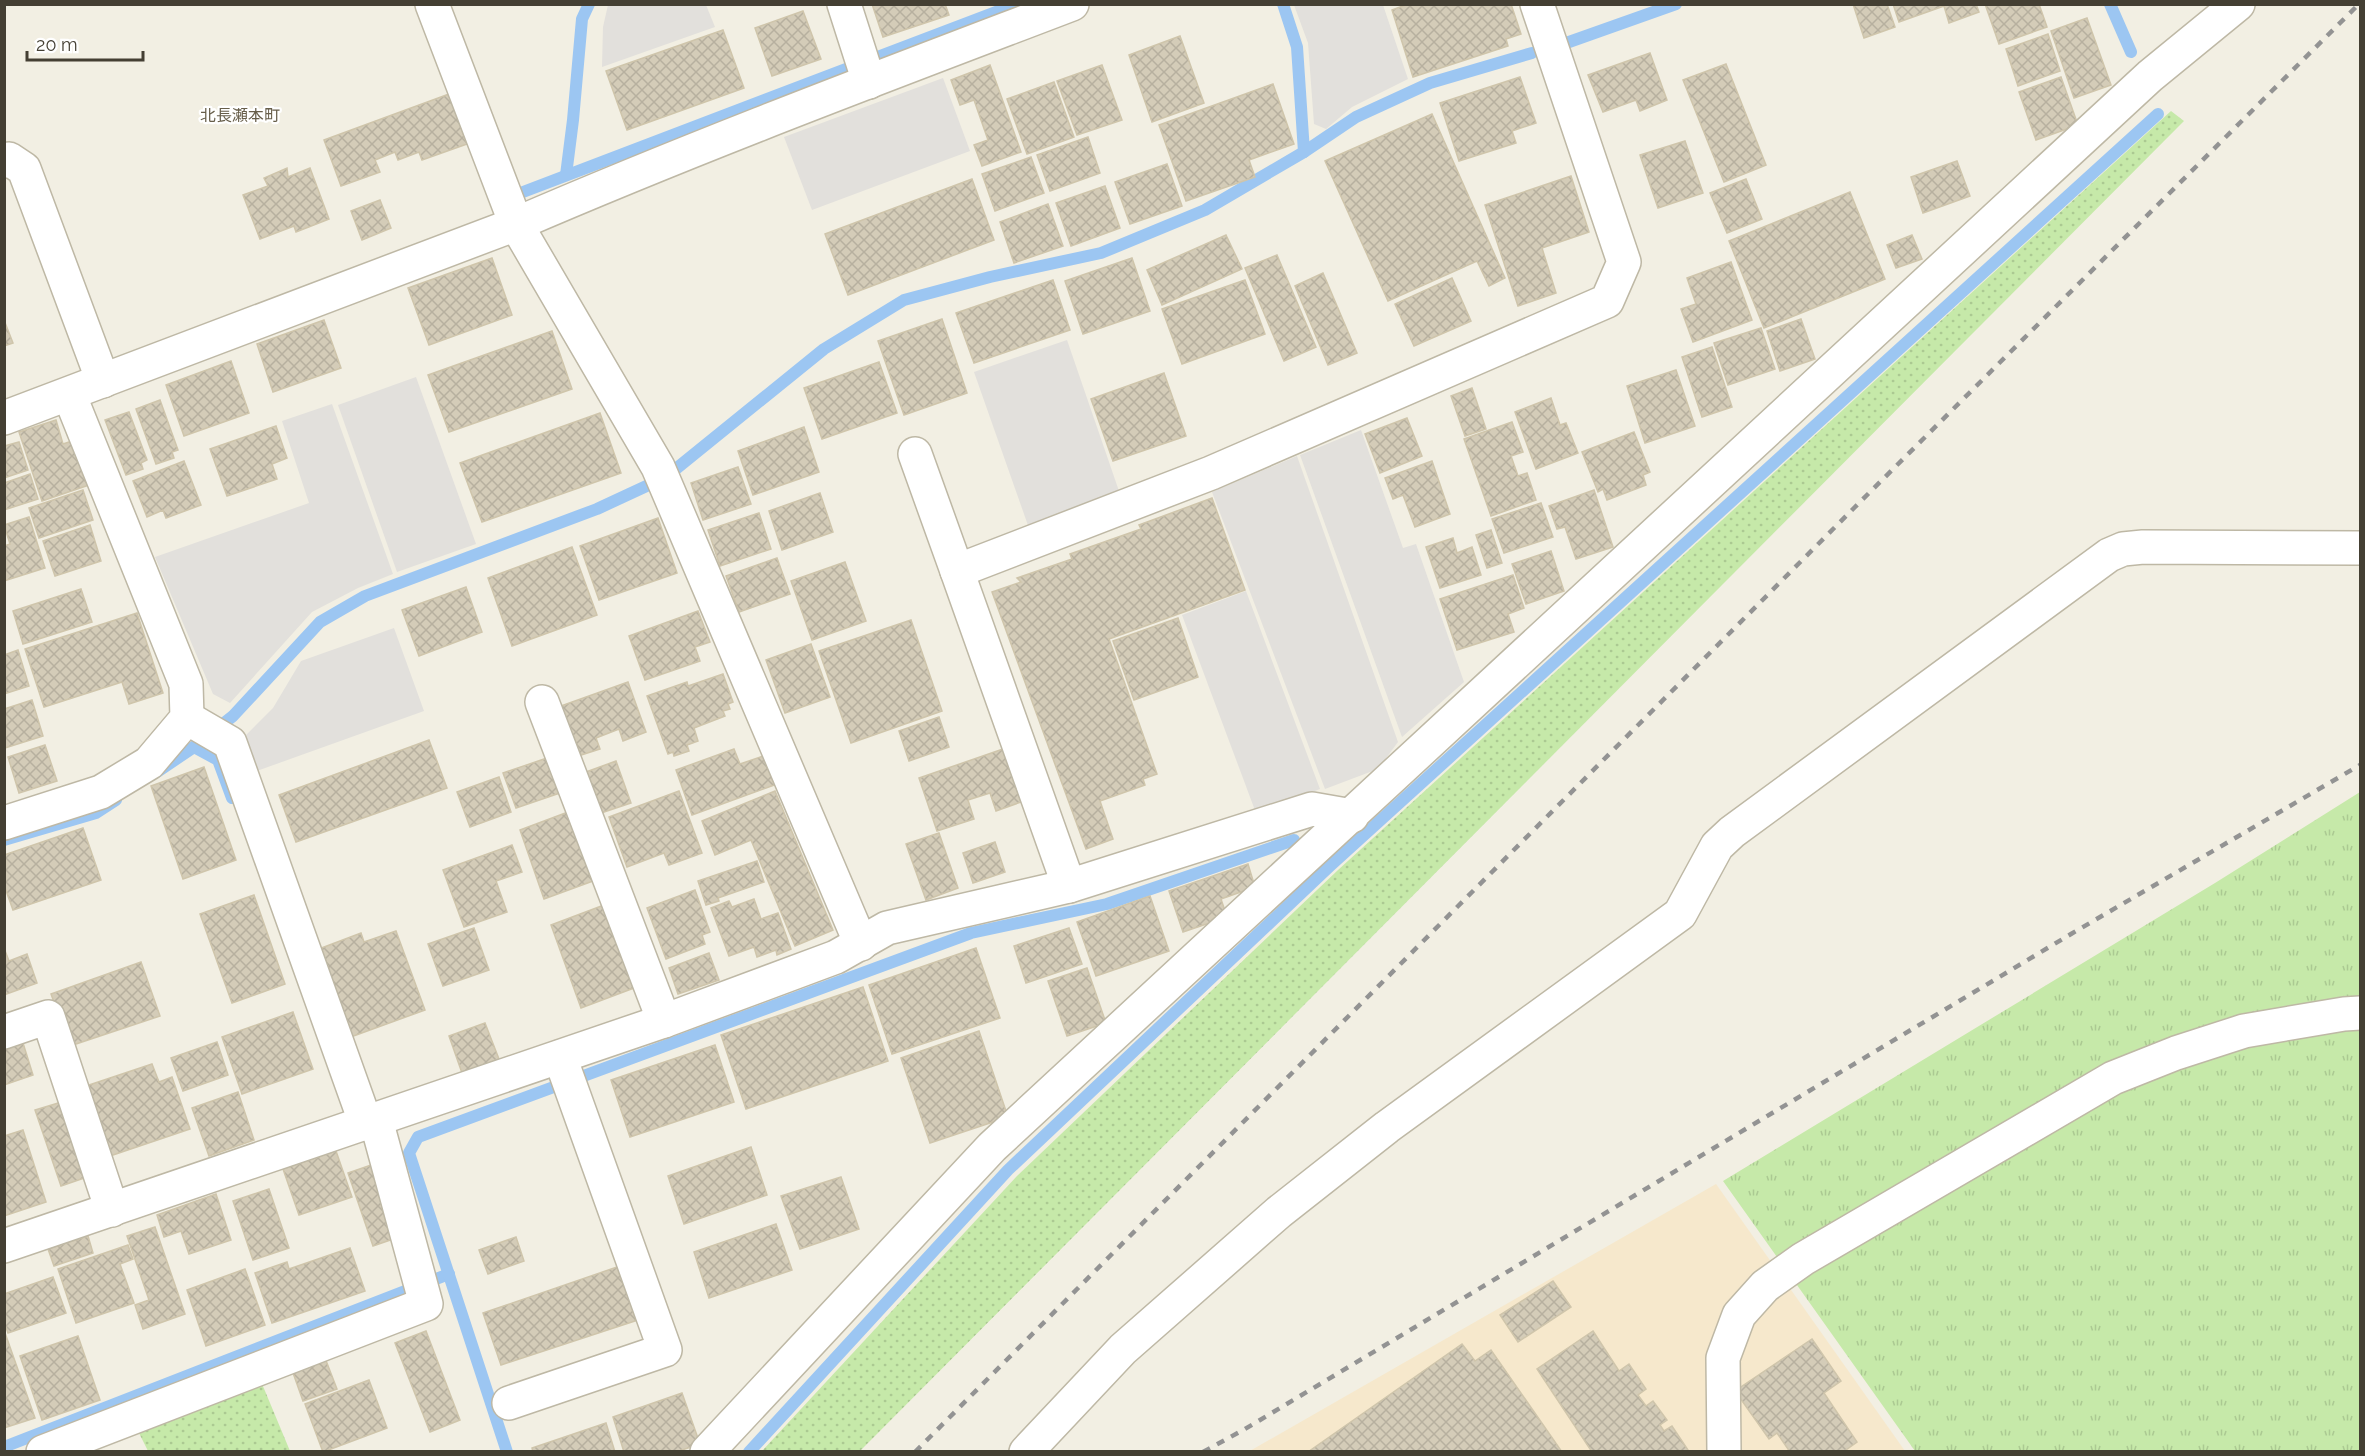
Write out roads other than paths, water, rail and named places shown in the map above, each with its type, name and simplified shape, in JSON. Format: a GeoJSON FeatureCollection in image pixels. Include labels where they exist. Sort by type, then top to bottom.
{"type":"FeatureCollection","features":[{"type":"Feature","properties":{"kind":"street"},"geometry":{"type":"LineString","coordinates":[[432,4],[516,224],[658,467],[861,944]]}},
{"type":"Feature","properties":{"kind":"street"},"geometry":{"type":"LineString","coordinates":[[844,4],[864,69]]}},
{"type":"Feature","properties":{"kind":"street"},"geometry":{"type":"LineString","coordinates":[[4,418],[516,224],[864,69],[1072,4]]}},
{"type":"Feature","properties":{"kind":"street"},"geometry":{"type":"LineString","coordinates":[[957,571],[1211,473],[1607,301],[1624,261],[1536,4]]}},
{"type":"Feature","properties":{"kind":"street"},"geometry":{"type":"LineString","coordinates":[[707,1452],[992,1147],[2150,76],[2238,4]]}},
{"type":"Feature","properties":{"kind":"street"},"geometry":{"type":"LineString","coordinates":[[4,161],[9,159],[24,169],[103,381]]}},
{"type":"Feature","properties":{"kind":"street"},"geometry":{"type":"LineString","coordinates":[[43,1452],[426,1304],[371,1122],[186,684],[69,394]]}},
{"type":"Feature","properties":{"kind":"street"},"geometry":{"type":"LineString","coordinates":[[915,454],[1069,886]]}},
{"type":"Feature","properties":{"kind":"street"},"geometry":{"type":"LineString","coordinates":[[1026,1452],[1123,1349],[1279,1212],[1387,1127],[1680,914],[1717,846],[1732,832],[2109,555],[2123,549],[2143,547],[2361,548]]}},
{"type":"Feature","properties":{"kind":"street"},"geometry":{"type":"LineString","coordinates":[[542,702],[664,1021]]}},
{"type":"Feature","properties":{"kind":"street"},"geometry":{"type":"LineString","coordinates":[[4,823],[101,792],[206,729]]}},
{"type":"Feature","properties":{"kind":"street"},"geometry":{"type":"LineString","coordinates":[[4,1246],[371,1122],[566,1073],[664,1021],[836,957],[887,928],[1069,886],[1312,809],[1352,816]]}},
{"type":"Feature","properties":{"kind":"street"},"geometry":{"type":"LineString","coordinates":[[1724,1452],[1723,1358],[1739,1315],[1765,1286],[1803,1259],[2113,1078],[2176,1053],[2244,1031],[2361,1013]]}},
{"type":"Feature","properties":{"kind":"street"},"geometry":{"type":"LineString","coordinates":[[4,1032],[48,1017],[112,1210]]}},
{"type":"Feature","properties":{"kind":"street"},"geometry":{"type":"LineString","coordinates":[[509,1403],[665,1350],[566,1073]]}},
{"type":"Feature","properties":{"kind":"waterway"},"geometry":{"type":"LineString","coordinates":[[566,175],[582,19],[589,4]]}},
{"type":"Feature","properties":{"kind":"waterway"},"geometry":{"type":"LineString","coordinates":[[523,192],[1017,4]]}},
{"type":"Feature","properties":{"kind":"waterway"},"geometry":{"type":"LineString","coordinates":[[1283,4],[1297,47],[1304,152]]}},
{"type":"Feature","properties":{"kind":"waterway"},"geometry":{"type":"LineString","coordinates":[[1569,42],[1676,4]]}},
{"type":"Feature","properties":{"kind":"waterway"},"geometry":{"type":"LineString","coordinates":[[2110,4],[2131,52]]}},
{"type":"Feature","properties":{"kind":"waterway"},"geometry":{"type":"LineString","coordinates":[[677,468],[824,349],[904,300],[990,277],[1101,253],[1205,210],[1304,152],[1356,117],[1430,83],[1532,53]]}},
{"type":"Feature","properties":{"kind":"waterway"},"geometry":{"type":"LineString","coordinates":[[749,1452],[1008,1170],[1330,866],[2158,114]]}},
{"type":"Feature","properties":{"kind":"waterway"},"geometry":{"type":"LineString","coordinates":[[157,772],[194,747],[233,716],[320,622],[365,596],[597,509],[653,483]]}},
{"type":"Feature","properties":{"kind":"waterway"},"geometry":{"type":"LineString","coordinates":[[194,747],[218,760],[232,798]]}},
{"type":"Feature","properties":{"kind":"waterway"},"geometry":{"type":"LineString","coordinates":[[4,840],[96,813],[116,800]]}},
{"type":"Feature","properties":{"kind":"waterway"},"geometry":{"type":"LineString","coordinates":[[507,1452],[409,1153],[418,1137],[971,933],[1107,904],[1294,840]]}},
{"type":"Feature","properties":{"kind":"waterway"},"geometry":{"type":"LineString","coordinates":[[4,1447],[449,1274]]}},
{"type":"Feature","properties":{"kind":"railway"},"geometry":{"type":"LineString","coordinates":[[915,1452],[2359,4]]}},
{"type":"Feature","properties":{"kind":"railway"},"geometry":{"type":"LineString","coordinates":[[1203,1452],[2071,934],[2360,765]]}},
{"type":"Feature","properties":{"kind":"district","name":"北長瀬本町"},"geometry":{"type":"Point","coordinates":[240,115]}}]}
